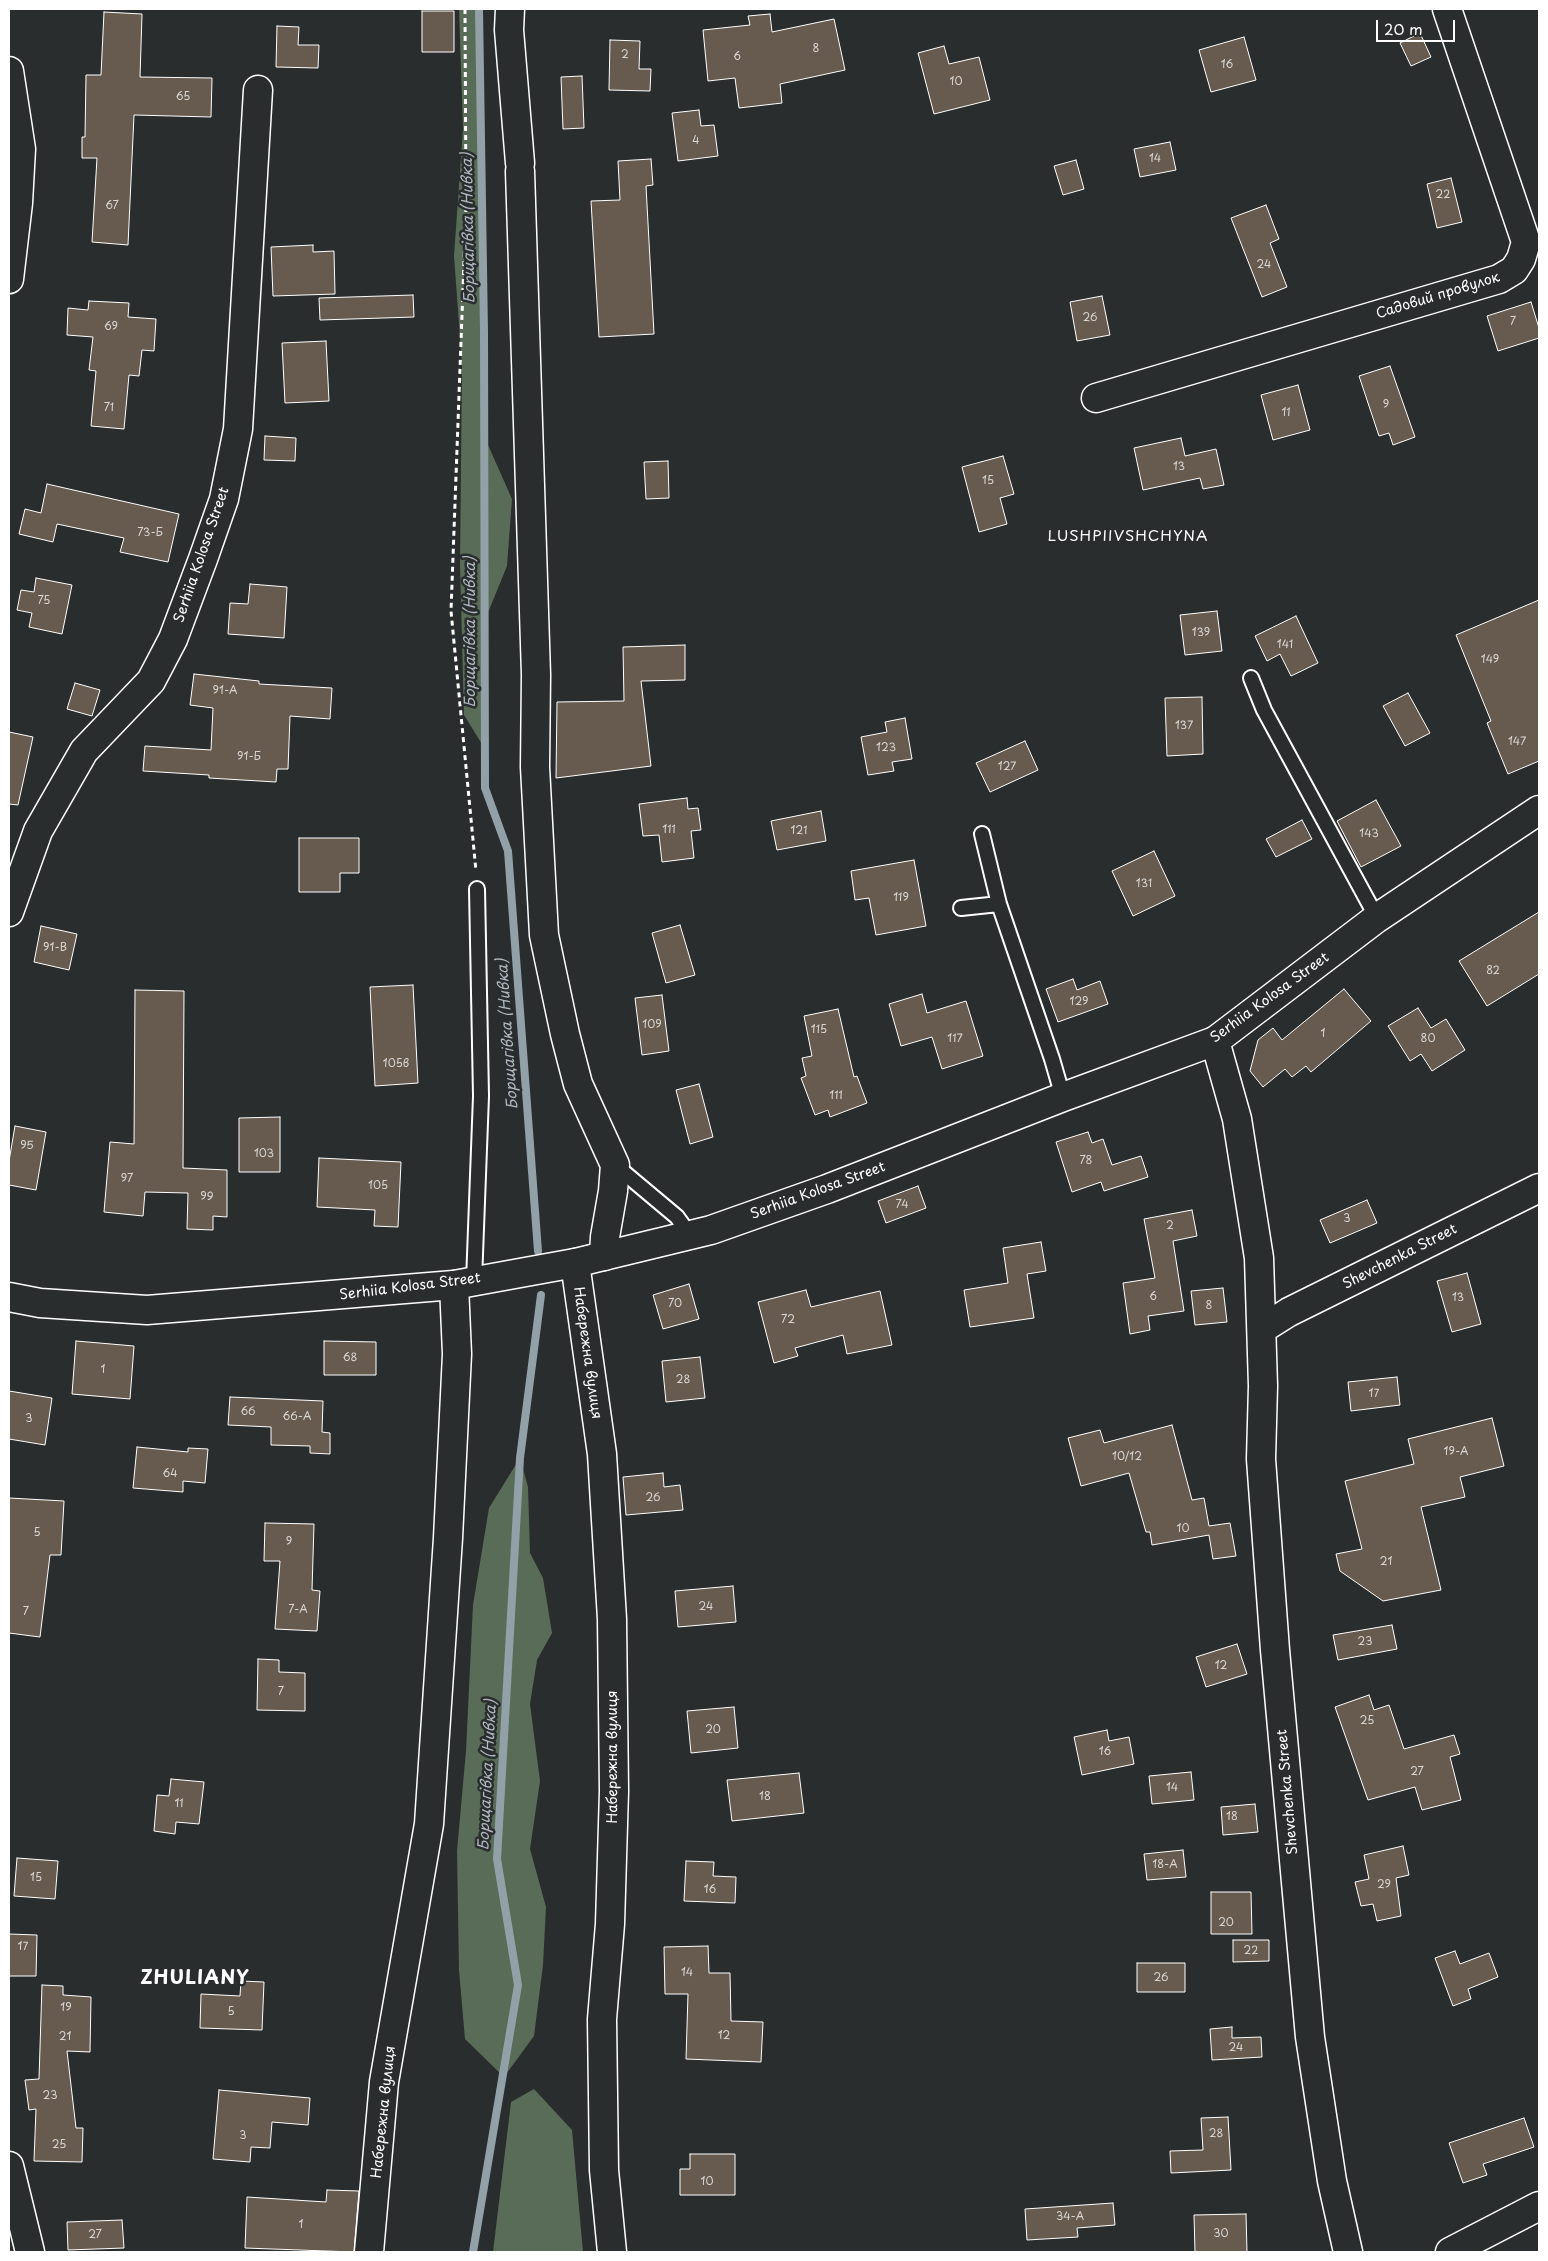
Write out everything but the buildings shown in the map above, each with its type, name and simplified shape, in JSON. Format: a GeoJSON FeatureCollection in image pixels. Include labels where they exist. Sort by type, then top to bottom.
{"type":"FeatureCollection","features":[{"type":"Feature","properties":{"kind":"street"},"geometry":{"type":"LineString","coordinates":[[510,9],[509,30],[520,167],[535,666],[536,776],[544,935],[565,1034],[578,1084],[615,1165],[604,1256]]}},
{"type":"Feature","properties":{"kind":"street","name":"Садовий провулок"},"geometry":{"type":"LineString","coordinates":[[1096,398],[1499,278],[1514,270],[1521,259],[1526,242],[1447,9]]}},
{"type":"Feature","properties":{"kind":"street"},"geometry":{"type":"LineString","coordinates":[[9,71],[21,149],[18,203],[9,279]]}},
{"type":"Feature","properties":{"kind":"street","name":"Serhiia Kolosa Street"},"geometry":{"type":"LineString","coordinates":[[9,912],[38,832],[60,790],[84,752],[151,681],[176,630],[204,560],[224,499],[238,429],[258,90]]}},
{"type":"Feature","properties":{"kind":"street","name":"Serhiia Kolosa Street"},"geometry":{"type":"LineString","coordinates":[[9,1297],[40,1303],[147,1310],[464,1283],[575,1263],[711,1230],[827,1189],[1063,1097],[1215,1041],[1377,918],[1539,810]]}},
{"type":"Feature","properties":{"kind":"street","name":"Shevchenka Street"},"geometry":{"type":"LineString","coordinates":[[1215,1041],[1237,1119],[1259,1258],[1262,1329],[1261,1459],[1275,1650],[1310,2038],[1332,2181],[1348,2252]]}},
{"type":"Feature","properties":{"kind":"street","name":"Shevchenka Street"},"geometry":{"type":"LineString","coordinates":[[1262,1329],[1289,1312],[1539,1188]]}},
{"type":"Feature","properties":{"kind":"street","name":"Набережна вулиця"},"geometry":{"type":"LineString","coordinates":[[575,1263],[602,1454],[612,1619],[614,1791],[610,1924],[602,2019],[604,2170],[612,2252]]}},
{"type":"Feature","properties":{"kind":"street","name":"Набережна вулиця"},"geometry":{"type":"LineString","coordinates":[[369,2252],[384,2082],[428,1824],[448,1538],[457,1354],[464,1283]]}},
{"type":"Feature","properties":{"kind":"street"},"geometry":{"type":"LineString","coordinates":[[9,2166],[30,2252]]}},
{"type":"Feature","properties":{"kind":"street"},"geometry":{"type":"LineString","coordinates":[[1450,2252],[1539,2206]]}},
{"type":"Feature","properties":{"kind":"lane"},"geometry":{"type":"LineString","coordinates":[[1251,678],[1264,710],[1377,918]]}},
{"type":"Feature","properties":{"kind":"lane"},"geometry":{"type":"LineString","coordinates":[[982,834],[999,904],[1052,1058],[1063,1097]]}},
{"type":"Feature","properties":{"kind":"lane"},"geometry":{"type":"LineString","coordinates":[[464,1283],[481,1096],[477,889]]}},
{"type":"Feature","properties":{"kind":"lane"},"geometry":{"type":"LineString","coordinates":[[960,908],[999,904]]}},
{"type":"Feature","properties":{"kind":"lane"},"geometry":{"type":"LineString","coordinates":[[615,1165],[677,1217],[689,1234]]}},
{"type":"Feature","properties":{"kind":"path"},"geometry":{"type":"LineString","coordinates":[[465,9],[466,207],[451,611],[477,889]]}},
{"type":"Feature","properties":{"kind":"green space"},"geometry":{"type":"Polygon","coordinates":[[[459,9],[479,9],[484,436],[512,499],[507,566],[485,620],[485,749],[464,715],[460,565],[462,365],[454,256],[463,129],[459,9]]]}},
{"type":"Feature","properties":{"kind":"green space"},"geometry":{"type":"Polygon","coordinates":[[[520,1458],[528,1487],[530,1553],[543,1578],[552,1633],[537,1660],[530,1704],[540,1781],[530,1849],[546,1907],[543,1965],[534,2036],[504,2077],[465,2039],[459,1970],[457,1851],[466,1751],[473,1605],[489,1508],[520,1458]]]}},
{"type":"Feature","properties":{"kind":"green space"},"geometry":{"type":"Polygon","coordinates":[[[534,2089],[572,2130],[583,2252],[493,2252],[511,2102],[534,2089]]]}},
{"type":"Feature","properties":{"kind":"waterway","name":"Борщагівка (Нивка)"},"geometry":{"type":"LineString","coordinates":[[479,9],[484,332],[485,788],[508,851],[538,1251]]}},
{"type":"Feature","properties":{"kind":"waterway","name":"Борщагівка (Нивка)"},"geometry":{"type":"LineString","coordinates":[[473,2252],[518,1985],[497,1859],[520,1458],[541,1295]]}},
{"type":"Feature","properties":{"kind":"district","name":"LUSHPIIVSHCHYNA"},"geometry":{"type":"Point","coordinates":[1128,537]}},
{"type":"Feature","properties":{"kind":"district","name":"ZHULIANY"},"geometry":{"type":"Point","coordinates":[195,1979]}}]}
